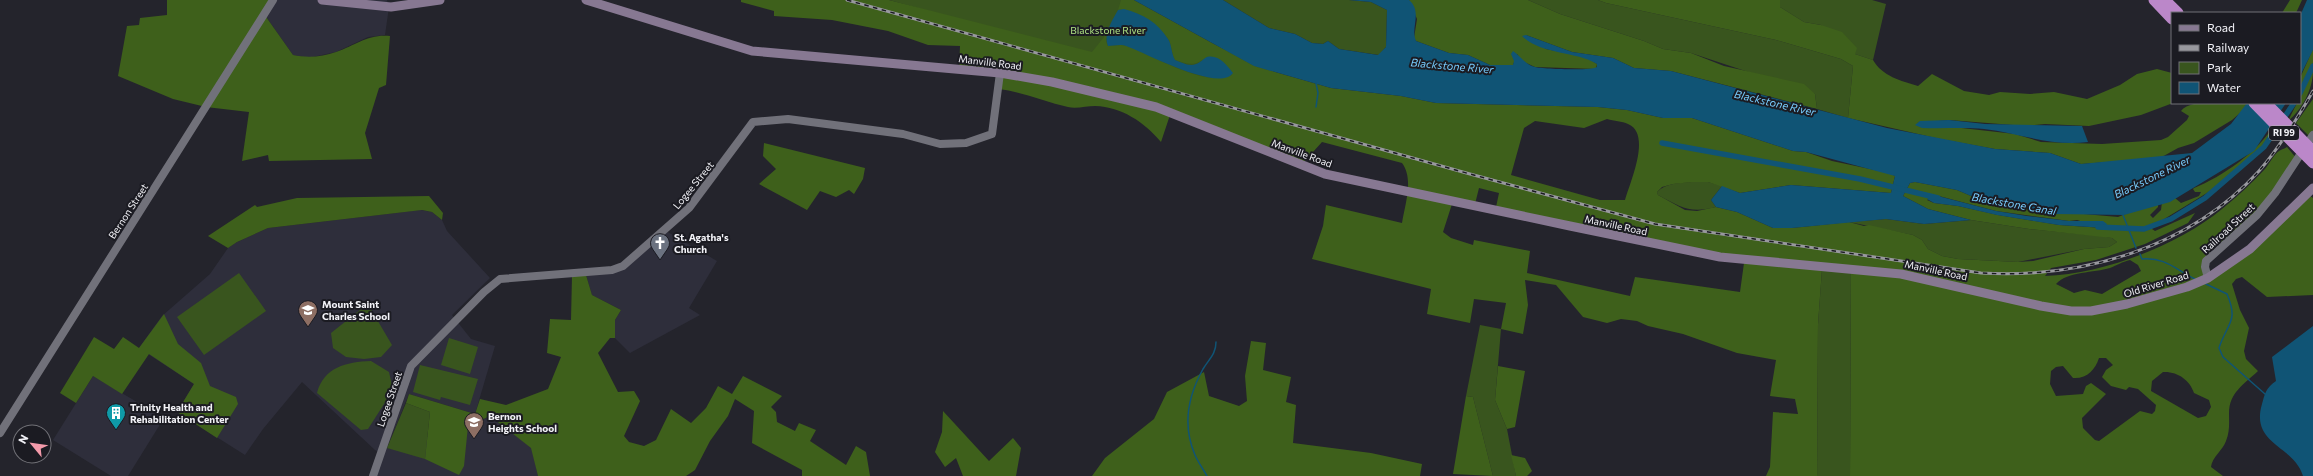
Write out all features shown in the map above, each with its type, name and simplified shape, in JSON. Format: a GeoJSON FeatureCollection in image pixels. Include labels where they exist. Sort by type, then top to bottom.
{"type":"FeatureCollection","features":[{"type":"Feature","properties":{"kind":"highway"},"geometry":{"type":"LineString","coordinates":[[2154,0],[2171,18]]}},
{"type":"Feature","properties":{"kind":"highway"},"geometry":{"type":"LineString","coordinates":[[2166,0],[2177,12]]}},
{"type":"Feature","properties":{"kind":"highway","name":"RI 99"},"geometry":{"type":"LineString","coordinates":[[2255,104],[2313,163]]}},
{"type":"Feature","properties":{"kind":"highway","name":"RI 99"},"geometry":{"type":"LineString","coordinates":[[2267,104],[2313,151]]}},
{"type":"Feature","properties":{"kind":"main road"},"geometry":{"type":"LineString","coordinates":[[322,0],[391,7],[440,0]]}},
{"type":"Feature","properties":{"kind":"main road","name":"Manville Road"},"geometry":{"type":"LineString","coordinates":[[586,0],[752,51],[1000,73],[1052,82],[1156,107],[1325,174],[1720,258],[1901,274],[2043,306]]}},
{"type":"Feature","properties":{"kind":"main road","name":"Old River Road"},"geometry":{"type":"LineString","coordinates":[[2043,306],[2083,311],[2108,308],[2167,294],[2208,278],[2250,249],[2313,188]]}},
{"type":"Feature","properties":{"kind":"street","name":"Bernon Street"},"geometry":{"type":"LineString","coordinates":[[0,433],[273,0]]}},
{"type":"Feature","properties":{"kind":"street","name":"Logee Street"},"geometry":{"type":"LineString","coordinates":[[373,476],[411,366],[484,292],[500,279],[612,270],[623,266],[689,208],[753,122],[788,119],[904,134],[940,144],[966,143],[992,134],[1000,73]]}},
{"type":"Feature","properties":{"kind":"street","name":"Railroad Street"},"geometry":{"type":"LineString","coordinates":[[2208,278],[2205,267],[2206,261],[2257,215],[2275,193],[2313,135]]}},
{"type":"Feature","properties":{"kind":"shaded area"},"geometry":{"type":"Polygon","coordinates":[[[271,0],[387,0],[389,7],[385,35],[368,37],[336,52],[308,58],[293,55],[264,14],[271,0]]]}},
{"type":"Feature","properties":{"kind":"shaded area","name":"Mount Saint Charles School"},"geometry":{"type":"Polygon","coordinates":[[[421,210],[432,212],[442,220],[447,231],[490,278],[452,315],[471,339],[495,346],[475,414],[409,394],[387,448],[468,426],[490,416],[532,448],[538,476],[375,476],[384,454],[375,450],[302,382],[263,429],[245,455],[177,412],[194,384],[139,348],[162,316],[210,274],[228,248],[237,242],[268,228],[421,210]]]}},
{"type":"Feature","properties":{"kind":"shaded area"},"geometry":{"type":"Polygon","coordinates":[[[666,231],[717,261],[689,308],[700,315],[630,353],[615,338],[615,320],[621,310],[592,295],[586,275],[621,270],[666,231]]]}},
{"type":"Feature","properties":{"kind":"shaded area"},"geometry":{"type":"Polygon","coordinates":[[[93,376],[164,418],[128,476],[111,476],[53,440],[93,376]]]}},
{"type":"Feature","properties":{"kind":"green space"},"geometry":{"type":"Polygon","coordinates":[[[167,0],[271,0],[264,14],[293,55],[298,56],[325,55],[336,52],[368,38],[390,36],[386,85],[379,88],[365,133],[372,159],[269,161],[268,155],[242,161],[249,112],[206,107],[173,99],[118,76],[127,26],[139,25],[140,18],[167,15],[167,0]]]}},
{"type":"Feature","properties":{"kind":"green space"},"geometry":{"type":"Polygon","coordinates":[[[741,0],[889,0],[1092,52],[1108,32],[1106,41],[1108,46],[1127,46],[1193,74],[1220,78],[1232,75],[1207,57],[1192,64],[1175,60],[1169,41],[1153,23],[1131,11],[1118,10],[1121,0],[1134,0],[1254,66],[1331,88],[1401,96],[1436,103],[1598,107],[1627,110],[1663,118],[1692,118],[1793,151],[1806,152],[1832,161],[1889,173],[1895,176],[1891,193],[1791,185],[1740,193],[1708,182],[1673,184],[1662,187],[1657,192],[1658,195],[1685,210],[1697,211],[1716,207],[1737,212],[1773,228],[1792,228],[1849,222],[1864,226],[1869,225],[1913,235],[1922,240],[1928,249],[1942,256],[1958,259],[2018,262],[2033,261],[2084,249],[2109,247],[2117,242],[2112,238],[2029,229],[1971,220],[1928,209],[1903,196],[1910,183],[1915,182],[1957,190],[1990,204],[2118,217],[2158,201],[2158,207],[2150,215],[2153,218],[2161,210],[2162,202],[2175,198],[2181,203],[2199,196],[2201,192],[2195,192],[2193,189],[2194,188],[2216,177],[2239,162],[2259,144],[2274,125],[2277,127],[2264,146],[2220,185],[2156,224],[2152,229],[2155,231],[2195,213],[2188,223],[2145,244],[2096,260],[2051,268],[2045,276],[2091,270],[2115,264],[2162,246],[2184,235],[2233,200],[2264,170],[2280,150],[2287,147],[2297,159],[2272,201],[2207,264],[2210,278],[2309,195],[2313,198],[2313,295],[2267,297],[2242,277],[2236,279],[2232,284],[2240,310],[2249,328],[2244,351],[2246,359],[2258,371],[2234,394],[2230,406],[2229,427],[2225,444],[2213,460],[2211,467],[2223,476],[1850,476],[1851,270],[1822,269],[1818,324],[1817,476],[1766,476],[1770,467],[1773,412],[1798,414],[1795,399],[1770,396],[1776,360],[1737,353],[1683,334],[1648,326],[1637,321],[1621,319],[1607,323],[1583,317],[1556,285],[1525,280],[1528,305],[1523,334],[1501,329],[1506,303],[1474,299],[1470,323],[1427,314],[1431,289],[1312,259],[1323,226],[1326,205],[1402,223],[1408,192],[1408,184],[1406,169],[1402,163],[1322,142],[1303,163],[1172,109],[1161,142],[1140,122],[1114,109],[1095,106],[1074,108],[1059,105],[1017,92],[999,89],[1001,75],[959,70],[960,46],[928,45],[888,31],[832,20],[774,16],[774,11],[741,2],[741,0]],[[1607,119],[1584,128],[1535,121],[1524,128],[1511,175],[1600,200],[1625,200],[1639,148],[1635,129],[1626,123],[1607,119]],[[1479,188],[1474,208],[1452,204],[1443,232],[1451,238],[1473,245],[1474,240],[1530,251],[1527,273],[1630,296],[1635,277],[1740,292],[1744,263],[1495,212],[1499,193],[1479,188]],[[1935,195],[1927,200],[1934,203],[1958,206],[1998,215],[2059,225],[2104,228],[2077,220],[2069,221],[1996,211],[1935,195]],[[2130,260],[2104,270],[2067,277],[2056,284],[2074,293],[2085,290],[2102,294],[2141,271],[2138,265],[2130,260]],[[2099,358],[2090,373],[2078,378],[2073,378],[2063,366],[2056,367],[2051,371],[2050,384],[2056,396],[2083,394],[2086,386],[2091,383],[2106,394],[2082,418],[2083,428],[2095,440],[2099,441],[2140,411],[2152,414],[2155,411],[2156,405],[2138,389],[2129,387],[2126,390],[2111,386],[2102,377],[2106,370],[2113,365],[2106,358],[2099,358]],[[2163,372],[2152,381],[2151,391],[2198,418],[2206,416],[2211,407],[2209,400],[2194,393],[2186,380],[2173,373],[2163,372]]]}},
{"type":"Feature","properties":{"kind":"green space","name":"Blackstone River"},"geometry":{"type":"Polygon","coordinates":[[[889,0],[1121,0],[1122,3],[1465,158],[889,0]]]}},
{"type":"Feature","properties":{"kind":"green space"},"geometry":{"type":"Polygon","coordinates":[[[1223,0],[1349,0],[1371,2],[1387,10],[1386,47],[1379,55],[1339,49],[1328,41],[1323,44],[1312,43],[1295,34],[1269,28],[1223,0]]]}},
{"type":"Feature","properties":{"kind":"green space"},"geometry":{"type":"Polygon","coordinates":[[[1409,0],[1528,0],[1560,14],[1644,41],[1663,49],[1691,53],[1724,66],[1804,84],[1815,94],[1817,109],[1671,71],[1634,68],[1613,58],[1572,52],[1526,35],[1546,49],[1586,57],[1597,64],[1596,69],[1535,67],[1522,61],[1517,54],[1513,65],[1490,65],[1468,55],[1449,53],[1416,41],[1414,38],[1417,19],[1409,0]]]}},
{"type":"Feature","properties":{"kind":"green space"},"geometry":{"type":"Polygon","coordinates":[[[1528,0],[1598,0],[1776,40],[1841,59],[1853,66],[1848,118],[1817,109],[1815,94],[1691,53],[1663,49],[1644,41],[1560,14],[1528,0]]]}},
{"type":"Feature","properties":{"kind":"green space"},"geometry":{"type":"Polygon","coordinates":[[[1598,0],[1780,0],[1780,7],[1804,22],[1821,25],[1842,32],[1857,48],[1855,54],[1873,60],[1881,70],[1892,77],[1918,86],[1932,74],[1964,91],[1989,95],[2000,92],[2030,94],[2054,92],[2087,99],[2120,85],[2137,74],[2157,69],[2171,73],[2171,104],[2141,115],[2089,126],[2045,124],[2026,126],[1949,120],[1917,123],[2015,134],[2041,142],[2102,144],[2161,140],[2168,137],[2187,120],[2189,116],[2181,111],[2193,104],[2247,104],[2248,106],[2232,120],[2194,143],[2178,148],[2160,158],[2081,164],[2050,153],[1995,149],[1940,139],[1848,118],[1853,66],[1841,59],[1776,40],[1598,0]]]}},
{"type":"Feature","properties":{"kind":"green space"},"geometry":{"type":"Polygon","coordinates":[[[1780,0],[1872,0],[1886,4],[1873,60],[1855,54],[1821,25],[1804,22],[1780,7],[1780,0]]]}},
{"type":"Feature","properties":{"kind":"green space"},"geometry":{"type":"Polygon","coordinates":[[[2290,0],[2302,0],[2296,12],[2283,12],[2290,0]]]}},
{"type":"Feature","properties":{"kind":"green space"},"geometry":{"type":"Polygon","coordinates":[[[2313,49],[2313,63],[2301,86],[2301,76],[2313,49]]]}},
{"type":"Feature","properties":{"kind":"green space"},"geometry":{"type":"Polygon","coordinates":[[[2313,71],[2311,85],[2306,99],[2298,111],[2288,121],[2296,104],[2301,104],[2301,95],[2313,71]]]}},
{"type":"Feature","properties":{"kind":"green space"},"geometry":{"type":"Polygon","coordinates":[[[2313,99],[2313,140],[2296,123],[2313,99]]]}},
{"type":"Feature","properties":{"kind":"green space"},"geometry":{"type":"Polygon","coordinates":[[[764,143],[865,168],[863,179],[854,194],[849,190],[836,197],[820,191],[807,210],[759,184],[776,169],[763,156],[764,143]]]}},
{"type":"Feature","properties":{"kind":"green space"},"geometry":{"type":"Polygon","coordinates":[[[1692,182],[1708,182],[1722,186],[1711,200],[1716,207],[1699,210],[1686,208],[1658,195],[1657,192],[1669,185],[1692,182]]]}},
{"type":"Feature","properties":{"kind":"green space"},"geometry":{"type":"Polygon","coordinates":[[[429,196],[443,213],[442,220],[432,212],[422,210],[268,228],[237,242],[228,248],[208,236],[255,205],[257,207],[297,198],[429,196]]]}},
{"type":"Feature","properties":{"kind":"green space"},"geometry":{"type":"Polygon","coordinates":[[[1886,219],[1924,224],[1971,220],[2029,229],[2101,236],[2112,238],[2117,242],[2109,247],[2084,249],[2018,262],[1958,259],[1942,256],[1928,249],[1922,240],[1913,235],[1849,222],[1886,219]]]}},
{"type":"Feature","properties":{"kind":"green space"},"geometry":{"type":"Polygon","coordinates":[[[1822,269],[1851,269],[1850,476],[1817,476],[1818,324],[1822,269]]]}},
{"type":"Feature","properties":{"kind":"green space"},"geometry":{"type":"Polygon","coordinates":[[[239,273],[266,311],[204,355],[177,317],[239,273]]]}},
{"type":"Feature","properties":{"kind":"green space"},"geometry":{"type":"Polygon","coordinates":[[[586,275],[592,295],[621,310],[615,320],[615,338],[610,338],[598,353],[618,392],[634,391],[640,401],[624,436],[629,442],[644,446],[656,440],[671,409],[691,423],[706,408],[718,386],[732,394],[743,376],[782,396],[771,407],[776,412],[777,422],[795,431],[799,423],[816,430],[810,441],[846,465],[856,446],[866,452],[870,476],[802,476],[802,470],[752,443],[754,411],[735,399],[728,416],[710,441],[695,470],[686,476],[538,476],[531,448],[490,416],[468,426],[464,466],[459,475],[425,459],[430,412],[406,403],[409,394],[475,414],[480,399],[506,405],[548,389],[561,357],[547,353],[550,319],[571,320],[572,276],[586,275]]]}},
{"type":"Feature","properties":{"kind":"green space"},"geometry":{"type":"Polygon","coordinates":[[[365,306],[369,306],[392,345],[381,357],[364,359],[346,357],[333,348],[331,333],[365,306]]]}},
{"type":"Feature","properties":{"kind":"green space"},"geometry":{"type":"Polygon","coordinates":[[[164,314],[178,344],[201,363],[210,386],[236,397],[238,404],[217,438],[177,412],[194,384],[149,354],[122,394],[93,376],[76,403],[60,393],[94,337],[114,349],[123,337],[139,348],[164,314]]]}},
{"type":"Feature","properties":{"kind":"green space"},"geometry":{"type":"Polygon","coordinates":[[[1480,325],[1501,329],[1495,400],[1507,429],[1516,476],[1493,476],[1473,397],[1466,396],[1480,325]]]}},
{"type":"Feature","properties":{"kind":"green space"},"geometry":{"type":"Polygon","coordinates":[[[449,338],[478,347],[470,374],[441,365],[449,338]]]}},
{"type":"Feature","properties":{"kind":"green space"},"geometry":{"type":"Polygon","coordinates":[[[1251,341],[1266,343],[1263,370],[1291,377],[1286,402],[1296,405],[1293,443],[1371,453],[1422,464],[1420,476],[1092,476],[1105,458],[1154,419],[1167,392],[1204,372],[1209,396],[1239,406],[1247,401],[1245,376],[1251,341]]]}},
{"type":"Feature","properties":{"kind":"green space"},"geometry":{"type":"Polygon","coordinates":[[[371,361],[389,372],[393,390],[368,429],[361,430],[317,393],[320,384],[325,377],[337,368],[353,363],[371,361]]]}},
{"type":"Feature","properties":{"kind":"green space"},"geometry":{"type":"Polygon","coordinates":[[[420,365],[478,379],[470,405],[441,397],[440,400],[413,392],[420,365]]]}},
{"type":"Feature","properties":{"kind":"green space"},"geometry":{"type":"Polygon","coordinates":[[[1498,366],[1525,371],[1515,427],[1507,429],[1495,400],[1498,366]]]}},
{"type":"Feature","properties":{"kind":"green space"},"geometry":{"type":"Polygon","coordinates":[[[1466,396],[1473,397],[1493,476],[1453,474],[1466,396]]]}},
{"type":"Feature","properties":{"kind":"green space"},"geometry":{"type":"Polygon","coordinates":[[[406,403],[430,412],[425,459],[387,448],[406,403]]]}},
{"type":"Feature","properties":{"kind":"green space"},"geometry":{"type":"Polygon","coordinates":[[[943,411],[989,461],[1013,438],[1021,448],[1016,476],[963,476],[956,458],[945,467],[935,452],[942,432],[943,411]]]}},
{"type":"Feature","properties":{"kind":"green space"},"geometry":{"type":"Polygon","coordinates":[[[1511,455],[1525,458],[1532,471],[1527,476],[1516,476],[1511,455]]]}},
{"type":"Feature","properties":{"kind":"water"},"geometry":{"type":"Polygon","coordinates":[[[1134,0],[1223,0],[1269,28],[1295,34],[1312,43],[1323,44],[1328,41],[1339,49],[1378,55],[1386,47],[1387,10],[1371,2],[1349,0],[1409,0],[1413,5],[1416,15],[1414,31],[1416,41],[1449,53],[1468,55],[1490,65],[1513,65],[1514,61],[1511,54],[1513,51],[1528,64],[1540,68],[1578,69],[1597,67],[1597,64],[1588,60],[1539,47],[1522,36],[1526,35],[1572,52],[1613,58],[1634,68],[1671,71],[1887,128],[1995,149],[2050,153],[2081,164],[2192,153],[2231,124],[2246,104],[2285,104],[2254,151],[2170,202],[2124,215],[2056,214],[2016,206],[1990,204],[1957,190],[1915,182],[1910,183],[1903,196],[1928,209],[1971,220],[1924,224],[1886,219],[1792,228],[1773,228],[1737,212],[1716,207],[1711,200],[1722,186],[1740,193],[1791,185],[1891,193],[1895,176],[1806,152],[1793,151],[1692,118],[1663,118],[1627,110],[1598,107],[1436,103],[1401,96],[1331,88],[1254,66],[1134,0]]]}},
{"type":"Feature","properties":{"kind":"water"},"geometry":{"type":"Polygon","coordinates":[[[2307,0],[2313,0],[2313,50],[2301,74],[2301,14],[2307,0]]]}},
{"type":"Feature","properties":{"kind":"water"},"geometry":{"type":"Polygon","coordinates":[[[1124,9],[1143,16],[1154,23],[1164,33],[1169,41],[1175,60],[1193,65],[1211,56],[1225,64],[1233,73],[1225,78],[1213,78],[1198,75],[1124,45],[1108,46],[1107,32],[1118,10],[1124,9]]]}},
{"type":"Feature","properties":{"kind":"water"},"geometry":{"type":"Polygon","coordinates":[[[1949,120],[1985,124],[2082,126],[2088,142],[2061,143],[1984,129],[1922,128],[1915,125],[1920,121],[1949,120]]]}},
{"type":"Feature","properties":{"kind":"water"},"geometry":{"type":"Polygon","coordinates":[[[1934,195],[1996,211],[2069,221],[2103,221],[2107,224],[2105,228],[2059,225],[1997,215],[1958,206],[1934,203],[1927,199],[1934,195]]]}},
{"type":"Feature","properties":{"kind":"water"},"geometry":{"type":"Polygon","coordinates":[[[2313,326],[2313,476],[2303,476],[2291,457],[2267,437],[2262,428],[2260,418],[2265,394],[2268,388],[2276,381],[2272,357],[2313,326]]]}},
{"type":"Feature","properties":{"kind":"waterway","name":"Blackstone Canal"},"geometry":{"type":"LineString","coordinates":[[2301,91],[2313,66]]}},
{"type":"Feature","properties":{"kind":"waterway"},"geometry":{"type":"LineString","coordinates":[[1316,83],[1318,93],[1316,107]]}},
{"type":"Feature","properties":{"kind":"waterway","name":"Blackstone Canal"},"geometry":{"type":"LineString","coordinates":[[2098,227],[2144,229],[2171,219],[2205,198],[2264,147],[2293,104]]}},
{"type":"Feature","properties":{"kind":"waterway","name":"Blackstone Canal"},"geometry":{"type":"LineString","coordinates":[[1662,143],[1860,179],[1938,198]]}},
{"type":"Feature","properties":{"kind":"waterway","name":"Blackstone Canal"},"geometry":{"type":"LineString","coordinates":[[2123,215],[2136,248]]}},
{"type":"Feature","properties":{"kind":"waterway"},"geometry":{"type":"LineString","coordinates":[[2140,254],[2142,259],[2157,260],[2170,264],[2195,279]]}},
{"type":"Feature","properties":{"kind":"waterway"},"geometry":{"type":"LineString","coordinates":[[2206,284],[2227,294],[2232,311],[2232,317],[2219,348],[2223,357],[2265,394]]}},
{"type":"Feature","properties":{"kind":"waterway"},"geometry":{"type":"LineString","coordinates":[[1207,476],[1196,458],[1191,444],[1188,411],[1190,400],[1198,379],[1213,353],[1216,342]]}},
{"type":"Feature","properties":{"kind":"railway"},"geometry":{"type":"LineString","coordinates":[[847,0],[1470,174],[1655,224],[1981,273],[2019,273],[2057,270],[2095,264],[2132,253],[2167,239],[2200,220],[2231,198],[2259,171],[2288,132],[2313,91]]}},
{"type":"Feature","properties":{"kind":"place","name":"St. Agatha's Church"},"geometry":{"type":"Point","coordinates":[660,260]}},
{"type":"Feature","properties":{"kind":"place","name":"Mount Saint Charles School"},"geometry":{"type":"Point","coordinates":[308,327]}},
{"type":"Feature","properties":{"kind":"place","name":"Trinity Health and Rehabilitation Center"},"geometry":{"type":"Point","coordinates":[116,430]}},
{"type":"Feature","properties":{"kind":"place","name":"Bernon Heights School"},"geometry":{"type":"Point","coordinates":[474,439]}}]}
